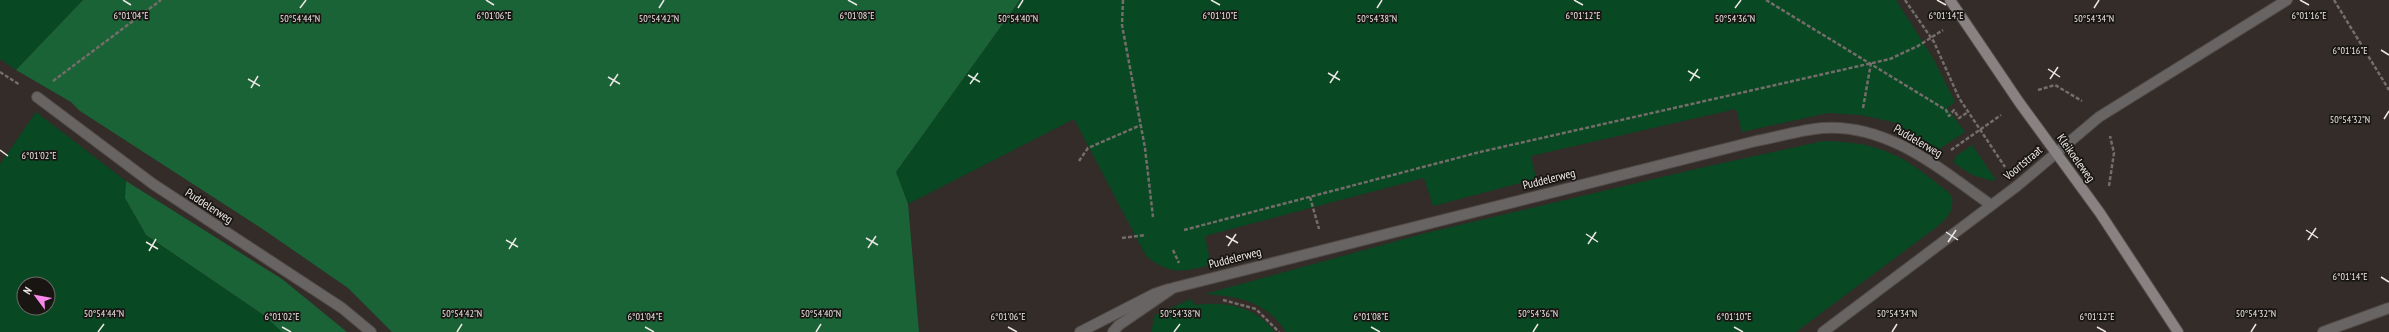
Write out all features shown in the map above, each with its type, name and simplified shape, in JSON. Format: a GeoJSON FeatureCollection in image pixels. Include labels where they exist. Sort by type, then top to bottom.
{"type":"FeatureCollection","features":[{"type":"Feature","properties":{"kind":"street","name":"Kleikoeleweg"},"geometry":{"type":"LineString","coordinates":[[1950,0],[2019,102],[2100,213],[2178,332]]}},
{"type":"Feature","properties":{"kind":"street","name":"Voortstraat"},"geometry":{"type":"LineString","coordinates":[[1823,332],[2017,186],[2056,152],[2100,117],[2287,0]]}},
{"type":"Feature","properties":{"kind":"street","name":"Puddelerweg"},"geometry":{"type":"LineString","coordinates":[[37,97],[153,184],[342,308],[371,332]]}},
{"type":"Feature","properties":{"kind":"street","name":"Puddelerweg"},"geometry":{"type":"LineString","coordinates":[[1113,332],[1119,325],[1173,288],[1756,141],[1822,128],[1859,130],[1884,136],[1931,163],[1991,205]]}},
{"type":"Feature","properties":{"kind":"street"},"geometry":{"type":"LineString","coordinates":[[1080,332],[1154,294],[1173,288]]}},
{"type":"Feature","properties":{"kind":"street"},"geometry":{"type":"LineString","coordinates":[[2323,332],[2389,308]]}},
{"type":"Feature","properties":{"kind":"path"},"geometry":{"type":"LineString","coordinates":[[37,97],[61,74],[161,0]]}},
{"type":"Feature","properties":{"kind":"path"},"geometry":{"type":"LineString","coordinates":[[1123,0],[1122,25],[1141,125],[1153,217]]}},
{"type":"Feature","properties":{"kind":"path"},"geometry":{"type":"LineString","coordinates":[[1766,0],[1946,110],[1949,116],[1954,110],[1959,118],[1968,112]]}},
{"type":"Feature","properties":{"kind":"path"},"geometry":{"type":"LineString","coordinates":[[1904,0],[1931,38],[1959,98],[2017,186]]}},
{"type":"Feature","properties":{"kind":"path"},"geometry":{"type":"LineString","coordinates":[[2334,0],[2389,90]]}},
{"type":"Feature","properties":{"kind":"path"},"geometry":{"type":"LineString","coordinates":[[1184,230],[1480,152],[1890,59],[1931,38],[1961,16]]}},
{"type":"Feature","properties":{"kind":"path"},"geometry":{"type":"LineString","coordinates":[[1859,130],[1871,63]]}},
{"type":"Feature","properties":{"kind":"path"},"geometry":{"type":"LineString","coordinates":[[1079,161],[1088,148],[1141,125]]}},
{"type":"Feature","properties":{"kind":"path"},"geometry":{"type":"LineString","coordinates":[[1931,163],[1981,130]]}},
{"type":"Feature","properties":{"kind":"path"},"geometry":{"type":"LineString","coordinates":[[1310,197],[1324,249]]}},
{"type":"Feature","properties":{"kind":"path"},"geometry":{"type":"LineString","coordinates":[[1122,238],[1146,235]]}},
{"type":"Feature","properties":{"kind":"green space"},"geometry":{"type":"Polygon","coordinates":[[[0,0],[83,0],[16,70],[0,59],[0,0]]]}},
{"type":"Feature","properties":{"kind":"green space"},"geometry":{"type":"Polygon","coordinates":[[[83,0],[1020,0],[896,172],[908,204],[919,332],[392,332],[348,288],[264,230],[80,111],[71,102],[16,70],[83,0]]]}},
{"type":"Feature","properties":{"kind":"green space"},"geometry":{"type":"Polygon","coordinates":[[[1020,0],[1896,0],[1933,58],[1955,102],[1947,108],[1965,132],[1938,150],[1893,122],[1861,115],[1828,113],[1742,132],[1736,109],[1531,156],[1536,179],[1433,206],[1424,178],[1205,236],[1211,265],[1184,270],[1169,269],[1154,262],[1146,256],[1074,119],[908,204],[896,172],[1020,0]]]}},
{"type":"Feature","properties":{"kind":"green space"},"geometry":{"type":"Polygon","coordinates":[[[36,112],[126,181],[125,198],[146,235],[265,316],[282,332],[0,332],[0,164],[36,112]]]}},
{"type":"Feature","properties":{"kind":"green space"},"geometry":{"type":"Polygon","coordinates":[[[1823,141],[1861,144],[1877,148],[1905,161],[1919,169],[1949,193],[1952,197],[1952,206],[1950,213],[1938,226],[1796,332],[1286,332],[1270,314],[1251,302],[1205,294],[1426,233],[1700,168],[1823,141]]]}},
{"type":"Feature","properties":{"kind":"green space"},"geometry":{"type":"Polygon","coordinates":[[[1972,145],[1996,180],[1993,181],[1972,175],[1954,163],[1955,157],[1972,145]]]}},
{"type":"Feature","properties":{"kind":"green space"},"geometry":{"type":"Polygon","coordinates":[[[126,181],[282,279],[347,332],[282,332],[265,316],[146,235],[125,198],[126,181]]]}},
{"type":"Feature","properties":{"kind":"green space"},"geometry":{"type":"Polygon","coordinates":[[[1191,299],[1195,305],[1218,304],[1239,307],[1258,316],[1275,332],[1151,332],[1155,315],[1191,299]]]}}]}
